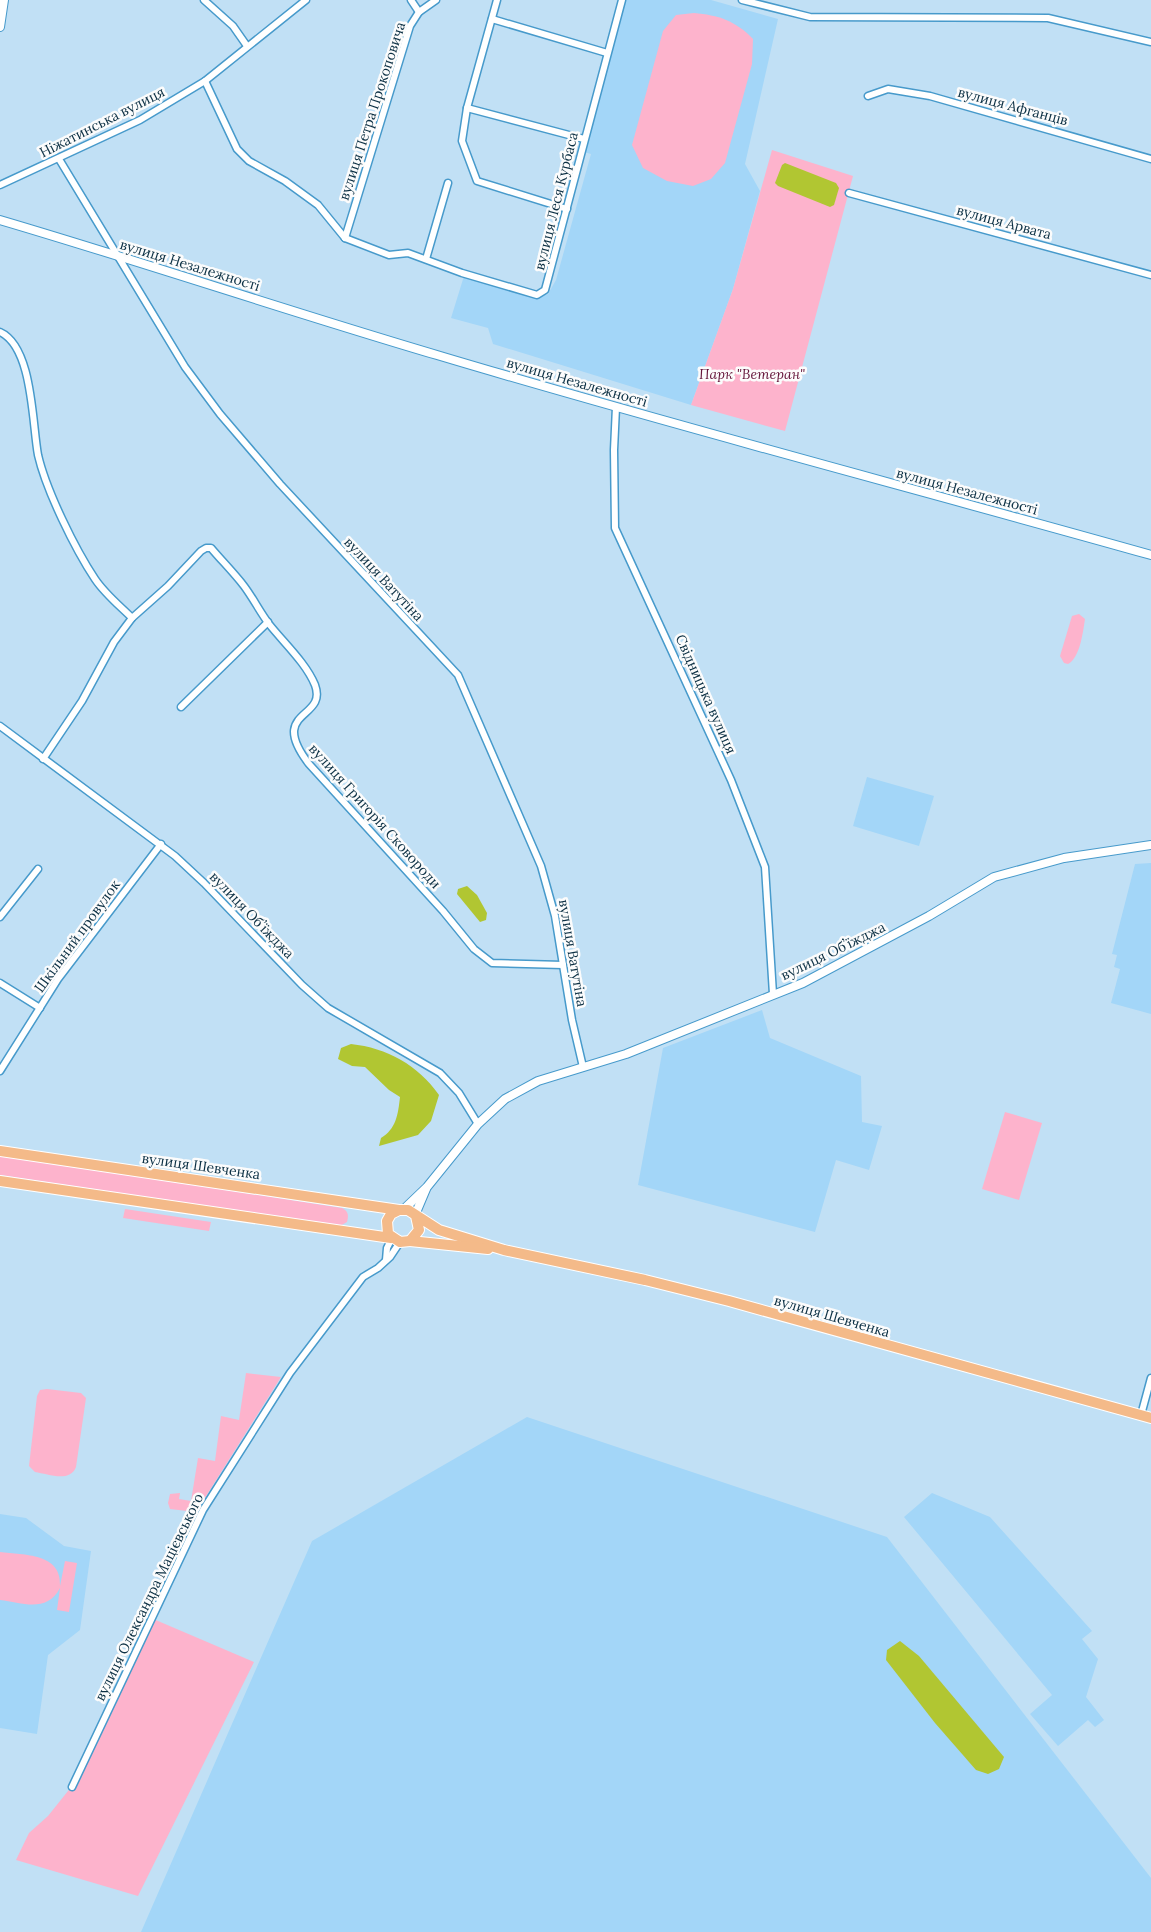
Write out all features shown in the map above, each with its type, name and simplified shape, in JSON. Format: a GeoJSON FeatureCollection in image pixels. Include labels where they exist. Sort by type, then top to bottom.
{"type":"FeatureCollection","features":[{"type":"Feature","properties":{"kind":"main road","name":"вулиця Шевченка"},"geometry":{"type":"LineString","coordinates":[[0,1151],[401,1210]]}},
{"type":"Feature","properties":{"kind":"main road","name":"вулиця Шевченка"},"geometry":{"type":"LineString","coordinates":[[0,1181],[398,1240],[504,1250]]}},
{"type":"Feature","properties":{"kind":"main road"},"geometry":{"type":"LineString","coordinates":[[401,1210],[416,1216],[419,1230],[398,1240],[387,1230],[387,1222],[391,1214],[401,1210]]}},
{"type":"Feature","properties":{"kind":"main road","name":"вулиця Шевченка"},"geometry":{"type":"LineString","coordinates":[[416,1216],[439,1230],[504,1250],[645,1280],[730,1301],[1146,1416]]}},
{"type":"Feature","properties":{"kind":"street"},"geometry":{"type":"LineString","coordinates":[[0,26],[4,0]]}},
{"type":"Feature","properties":{"kind":"street"},"geometry":{"type":"LineString","coordinates":[[204,0],[233,26],[247,46]]}},
{"type":"Feature","properties":{"kind":"street","name":"Ніжатинська вулиця"},"geometry":{"type":"LineString","coordinates":[[0,185],[140,120],[205,81],[306,0]]}},
{"type":"Feature","properties":{"kind":"street"},"geometry":{"type":"LineString","coordinates":[[411,0],[419,12]]}},
{"type":"Feature","properties":{"kind":"street","name":"вулиця Петра Прокоповича"},"geometry":{"type":"LineString","coordinates":[[344,238],[410,26],[419,12],[436,0]]}},
{"type":"Feature","properties":{"kind":"street"},"geometry":{"type":"LineString","coordinates":[[497,0],[467,108],[462,141],[477,181],[567,209]]}},
{"type":"Feature","properties":{"kind":"street","name":"вулиця Леся Курбаса"},"geometry":{"type":"LineString","coordinates":[[344,238],[389,255],[408,253],[462,274],[537,294],[545,290],[622,0]]}},
{"type":"Feature","properties":{"kind":"street"},"geometry":{"type":"LineString","coordinates":[[742,0],[810,17],[1048,18],[1151,42]]}},
{"type":"Feature","properties":{"kind":"street"},"geometry":{"type":"LineString","coordinates":[[492,19],[607,53]]}},
{"type":"Feature","properties":{"kind":"street"},"geometry":{"type":"LineString","coordinates":[[205,81],[237,149],[249,161],[285,181],[318,205],[344,238]]}},
{"type":"Feature","properties":{"kind":"street","name":"вулиця Афганців"},"geometry":{"type":"LineString","coordinates":[[868,96],[888,89],[930,96],[1151,159]]}},
{"type":"Feature","properties":{"kind":"street"},"geometry":{"type":"LineString","coordinates":[[467,108],[584,140]]}},
{"type":"Feature","properties":{"kind":"street","name":"вулиця Ватутіна"},"geometry":{"type":"LineString","coordinates":[[59,159],[185,367],[220,414],[280,484],[458,676],[541,866],[555,916],[583,1067]]}},
{"type":"Feature","properties":{"kind":"street"},"geometry":{"type":"LineString","coordinates":[[426,260],[448,183]]}},
{"type":"Feature","properties":{"kind":"street","name":"вулиця Арвата"},"geometry":{"type":"LineString","coordinates":[[849,193],[1151,275]]}},
{"type":"Feature","properties":{"kind":"street","name":"вулиця Незалежності"},"geometry":{"type":"LineString","coordinates":[[0,220],[437,355],[1151,555]]}},
{"type":"Feature","properties":{"kind":"street"},"geometry":{"type":"LineString","coordinates":[[0,332],[6,335],[22,357],[38,456],[71,537],[96,581],[132,618]]}},
{"type":"Feature","properties":{"kind":"street","name":"Свідницька вулиця"},"geometry":{"type":"LineString","coordinates":[[616,406],[614,450],[615,528],[731,780],[765,866],[773,994]]}},
{"type":"Feature","properties":{"kind":"street","name":"вулиця Григорія Сковороди"},"geometry":{"type":"LineString","coordinates":[[43,759],[82,701],[114,642],[132,618],[206,548],[211,548],[243,585],[316,686],[312,706],[297,722],[293,733],[298,749],[326,784],[444,911],[474,949],[492,963],[563,965]]}},
{"type":"Feature","properties":{"kind":"street"},"geometry":{"type":"LineString","coordinates":[[181,707],[268,622]]}},
{"type":"Feature","properties":{"kind":"street","name":"вулиця Обʼїжджа"},"geometry":{"type":"LineString","coordinates":[[0,726],[161,844],[204,883],[273,957],[317,999],[352,1024],[430,1065],[440,1073],[459,1093],[478,1124]]}},
{"type":"Feature","properties":{"kind":"street","name":"Шкільний провулок"},"geometry":{"type":"LineString","coordinates":[[0,1071],[58,979],[161,844]]}},
{"type":"Feature","properties":{"kind":"street","name":"вулиця Обʼїжджа"},"geometry":{"type":"LineString","coordinates":[[401,1210],[427,1187],[478,1124],[505,1099],[524,1088],[626,1054],[803,983],[846,961],[994,877],[1019,868],[1072,856],[1151,845]]}},
{"type":"Feature","properties":{"kind":"street"},"geometry":{"type":"LineString","coordinates":[[0,917],[38,869]]}},
{"type":"Feature","properties":{"kind":"street"},"geometry":{"type":"LineString","coordinates":[[0,983],[40,1008]]}},
{"type":"Feature","properties":{"kind":"street","name":"вулиця Обʼїжджа"},"geometry":{"type":"LineString","coordinates":[[416,1216],[427,1187]]}},
{"type":"Feature","properties":{"kind":"street","name":"вулиця Олександра Мацієвського"},"geometry":{"type":"LineString","coordinates":[[72,1786],[202,1510],[290,1373],[363,1277],[386,1260],[387,1248],[398,1240]]}},
{"type":"Feature","properties":{"kind":"street"},"geometry":{"type":"LineString","coordinates":[[1146,1416],[1151,1378]]}},
{"type":"Feature","properties":{"kind":"shaded area"},"geometry":{"type":"Polygon","coordinates":[[[624,0],[711,0],[778,19],[745,164],[760,191],[733,289],[691,405],[493,344],[488,328],[451,318],[464,276],[538,297],[548,294],[556,280],[591,154],[584,152],[624,0]]]}},
{"type":"Feature","properties":{"kind":"shaded area"},"geometry":{"type":"Polygon","coordinates":[[[785,163],[836,183],[839,188],[834,205],[830,207],[778,186],[775,183],[782,165],[785,163]]]}},
{"type":"Feature","properties":{"kind":"shaded area"},"geometry":{"type":"Polygon","coordinates":[[[867,777],[934,796],[919,846],[853,826],[867,777]]]}},
{"type":"Feature","properties":{"kind":"shaded area"},"geometry":{"type":"Polygon","coordinates":[[[1151,863],[1151,1014],[1111,1003],[1120,969],[1114,967],[1117,955],[1112,954],[1135,864],[1151,863]]]}},
{"type":"Feature","properties":{"kind":"shaded area"},"geometry":{"type":"Polygon","coordinates":[[[467,886],[477,895],[487,913],[486,920],[480,922],[457,894],[458,889],[467,886]]]}},
{"type":"Feature","properties":{"kind":"shaded area"},"geometry":{"type":"Polygon","coordinates":[[[762,1010],[770,1038],[861,1076],[862,1122],[882,1126],[869,1170],[836,1160],[815,1232],[638,1185],[663,1048],[762,1010]]]}},
{"type":"Feature","properties":{"kind":"shaded area"},"geometry":{"type":"Polygon","coordinates":[[[351,1044],[377,1049],[401,1060],[431,1084],[439,1095],[431,1121],[418,1135],[379,1146],[381,1138],[393,1126],[400,1097],[389,1090],[365,1067],[352,1066],[338,1059],[341,1048],[351,1044]]]}},
{"type":"Feature","properties":{"kind":"shaded area"},"geometry":{"type":"Polygon","coordinates":[[[527,1417],[887,1537],[1151,1878],[1151,1932],[141,1932],[312,1541],[527,1417]]]}},
{"type":"Feature","properties":{"kind":"shaded area"},"geometry":{"type":"Polygon","coordinates":[[[932,1493],[990,1517],[1092,1631],[1082,1639],[1098,1659],[1086,1697],[1104,1720],[1095,1727],[1088,1720],[1058,1746],[1030,1714],[1052,1695],[904,1517],[932,1493]]]}},
{"type":"Feature","properties":{"kind":"shaded area"},"geometry":{"type":"Polygon","coordinates":[[[0,1514],[26,1518],[64,1546],[91,1551],[80,1630],[48,1655],[37,1734],[0,1728],[0,1514]]]}},
{"type":"Feature","properties":{"kind":"shaded area"},"geometry":{"type":"Polygon","coordinates":[[[900,1641],[919,1656],[1004,1757],[999,1769],[988,1774],[976,1770],[935,1723],[886,1660],[887,1650],[900,1641]]]}},
{"type":"Feature","properties":{"kind":"green space"},"geometry":{"type":"Polygon","coordinates":[[[694,13],[711,15],[733,23],[753,39],[752,64],[725,163],[711,179],[693,186],[667,181],[643,168],[632,145],[663,31],[676,15],[694,13]]]}},
{"type":"Feature","properties":{"kind":"green space","name":"Парк \"Ветеран\""},"geometry":{"type":"Polygon","coordinates":[[[772,150],[853,176],[785,431],[691,405],[733,289],[772,150]]]}},
{"type":"Feature","properties":{"kind":"green space"},"geometry":{"type":"Polygon","coordinates":[[[1079,614],[1085,619],[1078,651],[1072,661],[1068,664],[1064,663],[1060,656],[1072,616],[1079,614]]]}},
{"type":"Feature","properties":{"kind":"green space"},"geometry":{"type":"Polygon","coordinates":[[[1005,1112],[1042,1123],[1019,1200],[982,1189],[1005,1112]]]}},
{"type":"Feature","properties":{"kind":"green space"},"geometry":{"type":"Polygon","coordinates":[[[0,1155],[342,1208],[347,1212],[348,1220],[340,1226],[0,1175],[0,1155]]]}},
{"type":"Feature","properties":{"kind":"green space"},"geometry":{"type":"Polygon","coordinates":[[[125,1209],[211,1222],[209,1231],[123,1218],[125,1209]]]}},
{"type":"Feature","properties":{"kind":"green space"},"geometry":{"type":"Polygon","coordinates":[[[246,1373],[281,1377],[196,1512],[170,1509],[168,1503],[170,1494],[180,1493],[179,1499],[191,1501],[198,1458],[215,1461],[221,1416],[239,1420],[246,1373]]]}},
{"type":"Feature","properties":{"kind":"green space"},"geometry":{"type":"Polygon","coordinates":[[[47,1389],[81,1393],[86,1398],[76,1467],[69,1475],[52,1476],[35,1472],[29,1466],[37,1396],[40,1390],[47,1389]]]}},
{"type":"Feature","properties":{"kind":"green space"},"geometry":{"type":"Polygon","coordinates":[[[0,1552],[30,1555],[48,1562],[55,1567],[59,1575],[60,1586],[65,1561],[77,1563],[69,1612],[57,1610],[60,1588],[55,1596],[41,1604],[34,1605],[0,1600],[0,1552]]]}},
{"type":"Feature","properties":{"kind":"green space"},"geometry":{"type":"Polygon","coordinates":[[[151,1618],[254,1662],[138,1896],[16,1860],[29,1833],[48,1816],[72,1786],[151,1618]]]}}]}
